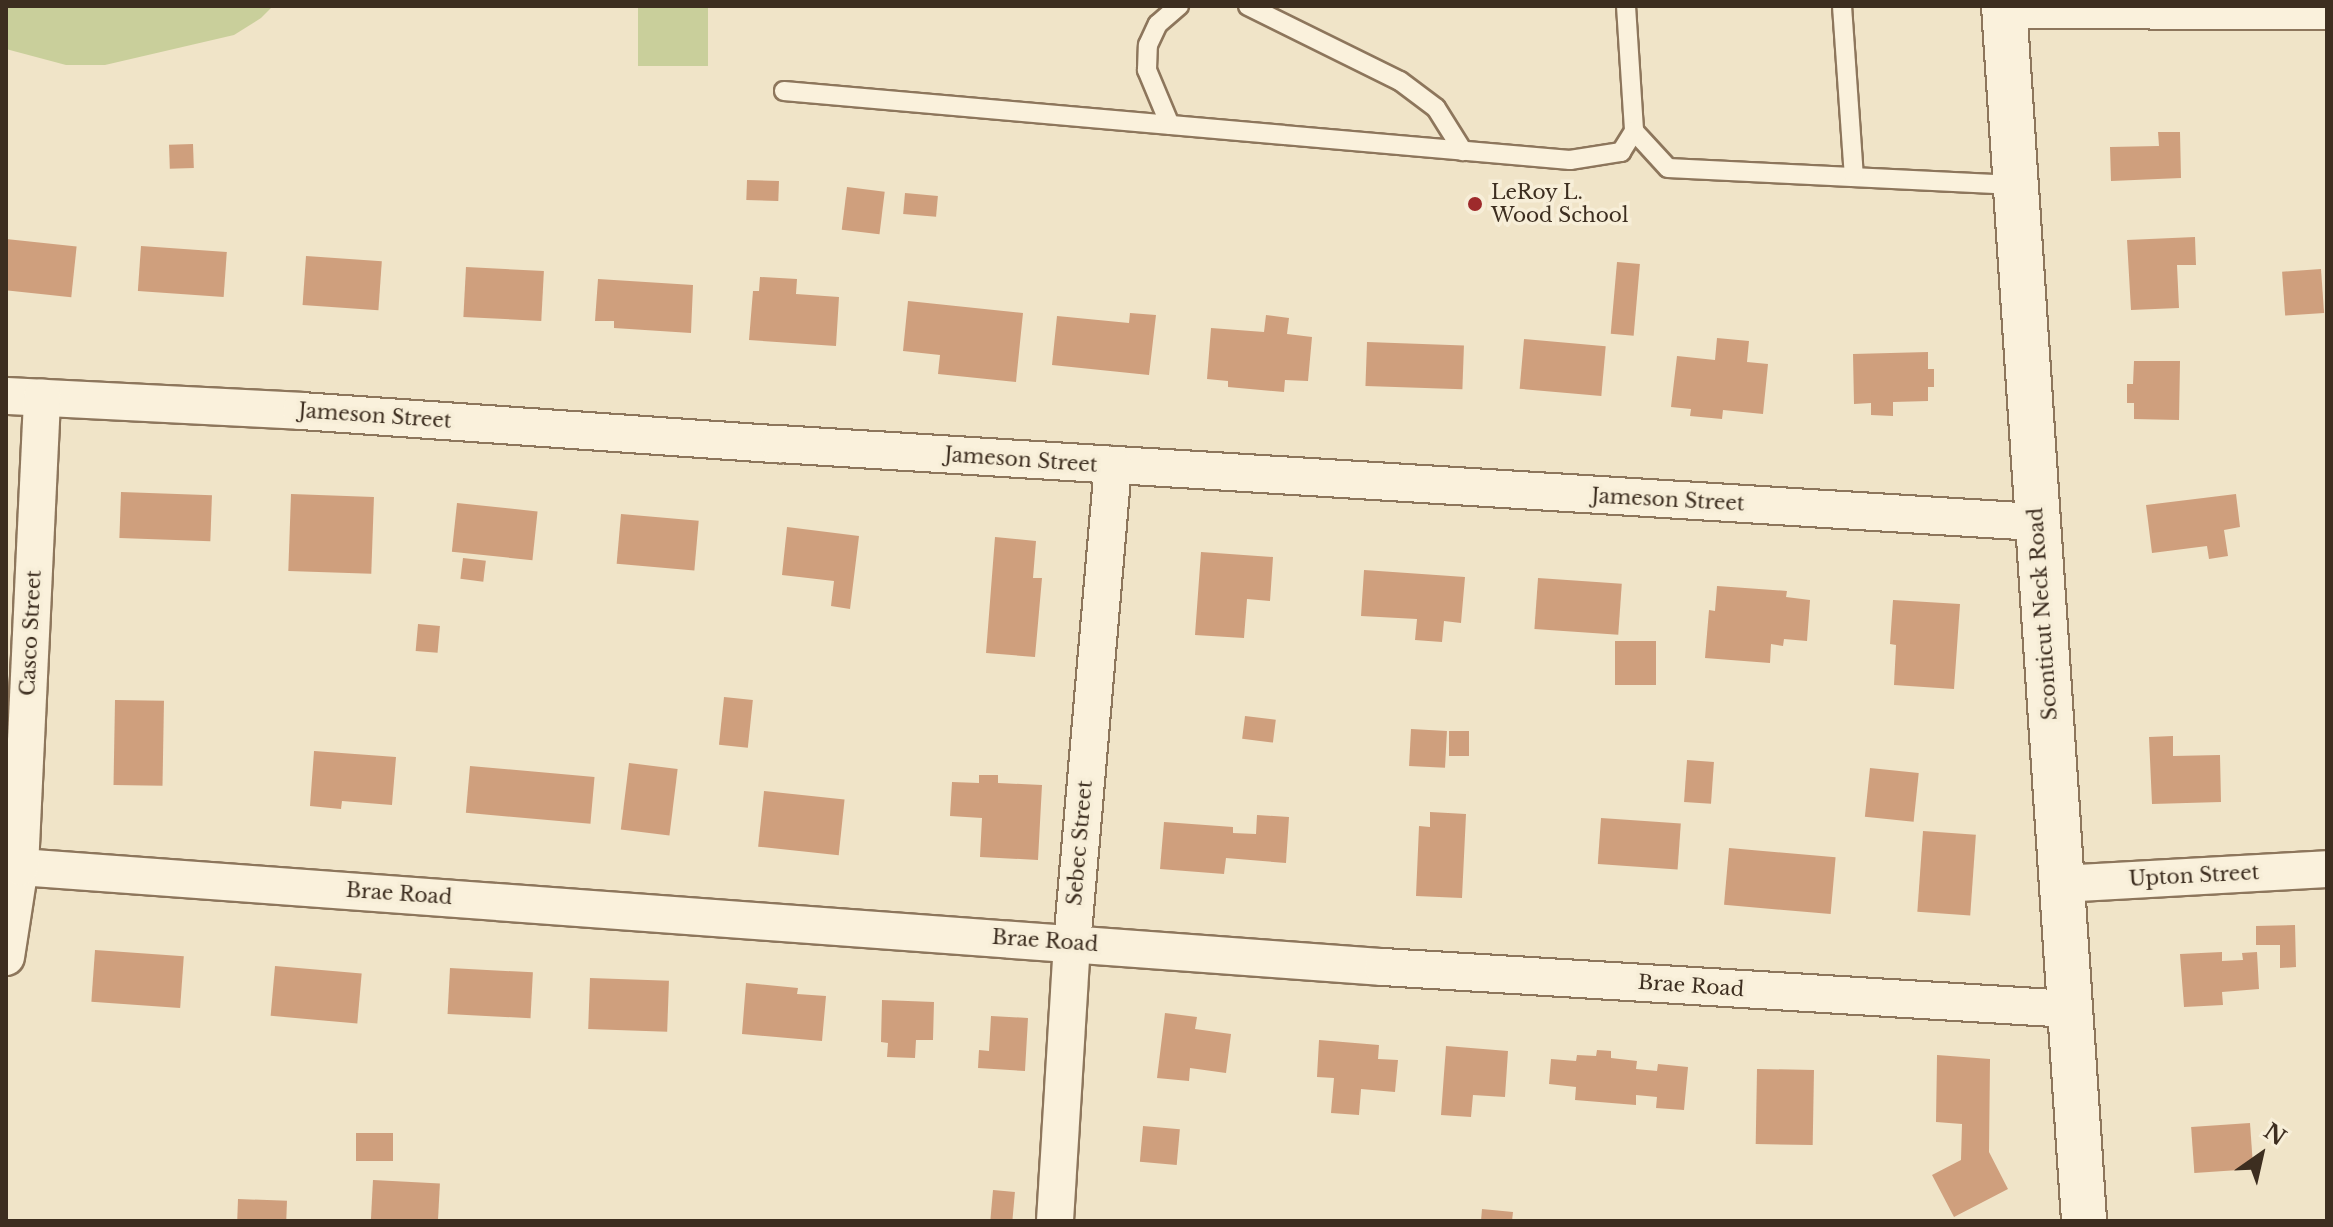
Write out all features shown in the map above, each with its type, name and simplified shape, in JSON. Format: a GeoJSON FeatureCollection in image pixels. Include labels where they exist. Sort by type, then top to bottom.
{"type":"FeatureCollection","features":[{"type":"Feature","properties":{"kind":"main road","name":"Sconticut Neck Road"},"geometry":{"type":"LineString","coordinates":[[2004,8],[2084,1221]]}},
{"type":"Feature","properties":{"kind":"street"},"geometry":{"type":"LineString","coordinates":[[2004,8],[2327,11]]}},
{"type":"Feature","properties":{"kind":"street","name":"Jameson Street"},"geometry":{"type":"LineString","coordinates":[[6,396],[301,411],[2037,522]]}},
{"type":"Feature","properties":{"kind":"street","name":"Casco Street"},"geometry":{"type":"LineString","coordinates":[[6,957],[20,867],[42,398]]}},
{"type":"Feature","properties":{"kind":"street","name":"Sebec Street"},"geometry":{"type":"LineString","coordinates":[[1055,1221],[1072,944],[1113,465]]}},
{"type":"Feature","properties":{"kind":"street","name":"Brae Road"},"geometry":{"type":"LineString","coordinates":[[20,867],[1072,944],[2070,1009]]}},
{"type":"Feature","properties":{"kind":"street","name":"Upton Street"},"geometry":{"type":"LineString","coordinates":[[2061,884],[2327,869]]}},
{"type":"Feature","properties":{"kind":"lane"},"geometry":{"type":"LineString","coordinates":[[1170,125],[1147,70],[1148,45],[1158,24],[1179,6]]}},
{"type":"Feature","properties":{"kind":"lane"},"geometry":{"type":"LineString","coordinates":[[1248,6],[1400,81],[1436,108],[1463,151]]}},
{"type":"Feature","properties":{"kind":"lane"},"geometry":{"type":"LineString","coordinates":[[784,91],[1570,160],[1621,152],[1634,131],[1626,6]]}},
{"type":"Feature","properties":{"kind":"lane"},"geometry":{"type":"LineString","coordinates":[[1842,6],[1854,177]]}},
{"type":"Feature","properties":{"kind":"lane"},"geometry":{"type":"LineString","coordinates":[[1634,131],[1668,168],[2015,185]]}},
{"type":"Feature","properties":{"kind":"green space"},"geometry":{"type":"Polygon","coordinates":[[[6,6],[273,6],[261,18],[234,35],[105,65],[66,65],[6,49],[6,6]]]}},
{"type":"Feature","properties":{"kind":"green space"},"geometry":{"type":"Polygon","coordinates":[[[638,6],[708,6],[708,66],[638,66],[638,6]]]}},
{"type":"Feature","properties":{"kind":"building"},"geometry":{"type":"Polygon","coordinates":[[[2158,132],[2180,132],[2181,178],[2111,181],[2110,147],[2159,146],[2158,132]]]}},
{"type":"Feature","properties":{"kind":"building"},"geometry":{"type":"Polygon","coordinates":[[[193,144],[194,168],[170,169],[169,145],[193,144]]]}},
{"type":"Feature","properties":{"kind":"building"},"geometry":{"type":"Polygon","coordinates":[[[747,180],[779,181],[778,201],[746,200],[747,180]]]}},
{"type":"Feature","properties":{"kind":"building"},"geometry":{"type":"Polygon","coordinates":[[[847,187],[885,192],[879,234],[842,230],[847,187]]]}},
{"type":"Feature","properties":{"kind":"building"},"geometry":{"type":"Polygon","coordinates":[[[905,193],[938,196],[936,217],[903,214],[905,193]]]}},
{"type":"Feature","properties":{"kind":"building"},"geometry":{"type":"Polygon","coordinates":[[[2195,237],[2196,265],[2177,265],[2179,308],[2131,310],[2127,240],[2195,237]]]}},
{"type":"Feature","properties":{"kind":"building"},"geometry":{"type":"Polygon","coordinates":[[[6,239],[77,246],[71,297],[6,290],[6,239]]]}},
{"type":"Feature","properties":{"kind":"building"},"geometry":{"type":"Polygon","coordinates":[[[141,246],[227,252],[224,297],[138,291],[141,246]]]}},
{"type":"Feature","properties":{"kind":"building"},"geometry":{"type":"Polygon","coordinates":[[[306,256],[382,261],[378,310],[303,305],[306,256]]]}},
{"type":"Feature","properties":{"kind":"building"},"geometry":{"type":"Polygon","coordinates":[[[1617,262],[1640,264],[1634,336],[1611,334],[1617,262]]]}},
{"type":"Feature","properties":{"kind":"building"},"geometry":{"type":"Polygon","coordinates":[[[466,267],[544,271],[541,321],[463,317],[466,267]]]}},
{"type":"Feature","properties":{"kind":"building"},"geometry":{"type":"Polygon","coordinates":[[[2321,269],[2324,313],[2285,316],[2282,272],[2321,269]]]}},
{"type":"Feature","properties":{"kind":"building"},"geometry":{"type":"Polygon","coordinates":[[[760,277],[797,279],[796,294],[839,297],[836,346],[749,340],[753,291],[759,291],[760,277]]]}},
{"type":"Feature","properties":{"kind":"building"},"geometry":{"type":"Polygon","coordinates":[[[598,279],[693,285],[691,333],[614,328],[614,321],[595,321],[598,279]]]}},
{"type":"Feature","properties":{"kind":"building"},"geometry":{"type":"Polygon","coordinates":[[[908,301],[1023,313],[1016,382],[938,374],[940,355],[903,351],[908,301]]]}},
{"type":"Feature","properties":{"kind":"building"},"geometry":{"type":"Polygon","coordinates":[[[1130,313],[1156,315],[1149,375],[1052,365],[1057,316],[1129,323],[1130,313]]]}},
{"type":"Feature","properties":{"kind":"building"},"geometry":{"type":"Polygon","coordinates":[[[1266,315],[1289,318],[1287,334],[1312,337],[1308,381],[1285,380],[1284,392],[1228,387],[1228,381],[1207,379],[1211,328],[1264,332],[1266,315]]]}},
{"type":"Feature","properties":{"kind":"building"},"geometry":{"type":"Polygon","coordinates":[[[1717,338],[1749,341],[1747,362],[1768,364],[1763,414],[1723,410],[1722,419],[1690,416],[1691,409],[1671,407],[1677,356],[1715,360],[1717,338]]]}},
{"type":"Feature","properties":{"kind":"building"},"geometry":{"type":"Polygon","coordinates":[[[1524,339],[1606,346],[1601,396],[1520,389],[1524,339]]]}},
{"type":"Feature","properties":{"kind":"building"},"geometry":{"type":"Polygon","coordinates":[[[1367,342],[1464,345],[1462,389],[1365,386],[1367,342]]]}},
{"type":"Feature","properties":{"kind":"building"},"geometry":{"type":"Polygon","coordinates":[[[1928,352],[1928,369],[1934,369],[1934,387],[1928,387],[1928,401],[1893,402],[1893,416],[1871,415],[1871,403],[1854,404],[1853,354],[1928,352]]]}},
{"type":"Feature","properties":{"kind":"building"},"geometry":{"type":"Polygon","coordinates":[[[2134,361],[2180,361],[2179,420],[2134,419],[2134,403],[2127,403],[2127,384],[2133,384],[2134,361]]]}},
{"type":"Feature","properties":{"kind":"building"},"geometry":{"type":"Polygon","coordinates":[[[121,492],[212,495],[210,541],[119,538],[121,492]]]}},
{"type":"Feature","properties":{"kind":"building"},"geometry":{"type":"Polygon","coordinates":[[[291,494],[374,497],[371,574],[288,571],[291,494]]]}},
{"type":"Feature","properties":{"kind":"building"},"geometry":{"type":"Polygon","coordinates":[[[2236,494],[2240,527],[2224,530],[2228,556],[2209,559],[2207,546],[2152,553],[2146,505],[2236,494]]]}},
{"type":"Feature","properties":{"kind":"building"},"geometry":{"type":"Polygon","coordinates":[[[457,503],[538,511],[532,560],[452,552],[457,503]]]}},
{"type":"Feature","properties":{"kind":"building"},"geometry":{"type":"Polygon","coordinates":[[[621,514],[699,521],[694,571],[617,564],[621,514]]]}},
{"type":"Feature","properties":{"kind":"building"},"geometry":{"type":"Polygon","coordinates":[[[787,527],[859,536],[850,609],[831,606],[834,581],[782,575],[787,527]]]}},
{"type":"Feature","properties":{"kind":"building"},"geometry":{"type":"Polygon","coordinates":[[[995,537],[1036,541],[1033,578],[1042,578],[1035,657],[986,653],[995,537]]]}},
{"type":"Feature","properties":{"kind":"building"},"geometry":{"type":"Polygon","coordinates":[[[1201,552],[1273,557],[1270,601],[1247,599],[1244,638],[1195,635],[1201,552]]]}},
{"type":"Feature","properties":{"kind":"building"},"geometry":{"type":"Polygon","coordinates":[[[463,558],[486,561],[483,582],[460,579],[463,558]]]}},
{"type":"Feature","properties":{"kind":"building"},"geometry":{"type":"Polygon","coordinates":[[[1364,570],[1465,577],[1461,623],[1444,621],[1442,642],[1415,640],[1417,619],[1361,616],[1364,570]]]}},
{"type":"Feature","properties":{"kind":"building"},"geometry":{"type":"Polygon","coordinates":[[[1538,578],[1622,584],[1618,635],[1534,629],[1538,578]]]}},
{"type":"Feature","properties":{"kind":"building"},"geometry":{"type":"Polygon","coordinates":[[[1717,586],[1787,591],[1786,597],[1810,600],[1807,641],[1784,639],[1783,646],[1771,644],[1770,663],[1705,658],[1709,610],[1715,611],[1717,586]]]}},
{"type":"Feature","properties":{"kind":"building"},"geometry":{"type":"Polygon","coordinates":[[[1893,600],[1960,604],[1954,689],[1894,685],[1896,645],[1890,644],[1893,600]]]}},
{"type":"Feature","properties":{"kind":"building"},"geometry":{"type":"Polygon","coordinates":[[[418,624],[440,626],[438,653],[416,651],[418,624]]]}},
{"type":"Feature","properties":{"kind":"building"},"geometry":{"type":"Polygon","coordinates":[[[1615,641],[1656,641],[1656,685],[1615,685],[1615,641]]]}},
{"type":"Feature","properties":{"kind":"building"},"geometry":{"type":"Polygon","coordinates":[[[724,697],[753,700],[748,748],[719,745],[724,697]]]}},
{"type":"Feature","properties":{"kind":"building"},"geometry":{"type":"Polygon","coordinates":[[[115,700],[164,701],[163,786],[114,785],[115,700]]]}},
{"type":"Feature","properties":{"kind":"building"},"geometry":{"type":"Polygon","coordinates":[[[1245,716],[1276,720],[1273,743],[1242,739],[1245,716]]]}},
{"type":"Feature","properties":{"kind":"building"},"geometry":{"type":"Polygon","coordinates":[[[1411,729],[1447,731],[1445,768],[1409,766],[1411,729]]]}},
{"type":"Feature","properties":{"kind":"building"},"geometry":{"type":"Polygon","coordinates":[[[1449,731],[1469,731],[1469,756],[1449,756],[1449,731]]]}},
{"type":"Feature","properties":{"kind":"building"},"geometry":{"type":"Polygon","coordinates":[[[2173,736],[2173,756],[2220,755],[2221,802],[2152,804],[2149,737],[2173,736]]]}},
{"type":"Feature","properties":{"kind":"building"},"geometry":{"type":"Polygon","coordinates":[[[314,751],[396,757],[392,805],[342,801],[341,809],[310,806],[314,751]]]}},
{"type":"Feature","properties":{"kind":"building"},"geometry":{"type":"Polygon","coordinates":[[[1687,760],[1714,762],[1711,804],[1684,802],[1687,760]]]}},
{"type":"Feature","properties":{"kind":"building"},"geometry":{"type":"Polygon","coordinates":[[[629,763],[678,769],[669,835],[621,830],[629,763]]]}},
{"type":"Feature","properties":{"kind":"building"},"geometry":{"type":"Polygon","coordinates":[[[470,766],[595,777],[590,824],[466,813],[470,766]]]}},
{"type":"Feature","properties":{"kind":"building"},"geometry":{"type":"Polygon","coordinates":[[[1870,768],[1919,773],[1914,822],[1865,817],[1870,768]]]}},
{"type":"Feature","properties":{"kind":"building"},"geometry":{"type":"Polygon","coordinates":[[[979,775],[998,775],[998,783],[1042,785],[1038,860],[980,857],[982,818],[950,816],[952,782],[979,783],[979,775]]]}},
{"type":"Feature","properties":{"kind":"building"},"geometry":{"type":"Polygon","coordinates":[[[764,791],[845,799],[839,855],[758,847],[764,791]]]}},
{"type":"Feature","properties":{"kind":"building"},"geometry":{"type":"Polygon","coordinates":[[[1430,812],[1466,814],[1462,898],[1416,896],[1419,826],[1430,827],[1430,812]]]}},
{"type":"Feature","properties":{"kind":"building"},"geometry":{"type":"Polygon","coordinates":[[[1257,815],[1289,817],[1286,863],[1226,858],[1224,874],[1160,869],[1164,822],[1233,827],[1233,833],[1256,834],[1257,815]]]}},
{"type":"Feature","properties":{"kind":"building"},"geometry":{"type":"Polygon","coordinates":[[[1601,818],[1681,824],[1678,869],[1598,864],[1601,818]]]}},
{"type":"Feature","properties":{"kind":"building"},"geometry":{"type":"Polygon","coordinates":[[[1923,831],[1976,835],[1970,915],[1917,912],[1923,831]]]}},
{"type":"Feature","properties":{"kind":"building"},"geometry":{"type":"Polygon","coordinates":[[[1729,848],[1836,857],[1831,914],[1724,905],[1729,848]]]}},
{"type":"Feature","properties":{"kind":"building"},"geometry":{"type":"Polygon","coordinates":[[[2295,925],[2296,967],[2280,968],[2280,945],[2256,945],[2256,926],[2295,925]]]}},
{"type":"Feature","properties":{"kind":"building"},"geometry":{"type":"Polygon","coordinates":[[[95,950],[184,956],[180,1008],[91,1002],[95,950]]]}},
{"type":"Feature","properties":{"kind":"building"},"geometry":{"type":"Polygon","coordinates":[[[2222,952],[2222,961],[2243,960],[2242,953],[2257,952],[2259,989],[2222,992],[2223,1005],[2184,1007],[2180,954],[2222,952]]]}},
{"type":"Feature","properties":{"kind":"building"},"geometry":{"type":"Polygon","coordinates":[[[275,966],[362,974],[357,1023],[271,1016],[275,966]]]}},
{"type":"Feature","properties":{"kind":"building"},"geometry":{"type":"Polygon","coordinates":[[[450,968],[533,972],[530,1018],[448,1014],[450,968]]]}},
{"type":"Feature","properties":{"kind":"building"},"geometry":{"type":"Polygon","coordinates":[[[590,978],[669,981],[667,1032],[588,1029],[590,978]]]}},
{"type":"Feature","properties":{"kind":"building"},"geometry":{"type":"Polygon","coordinates":[[[746,983],[798,988],[797,994],[826,996],[822,1041],[742,1034],[746,983]]]}},
{"type":"Feature","properties":{"kind":"building"},"geometry":{"type":"Polygon","coordinates":[[[882,1000],[934,1002],[933,1040],[916,1040],[915,1058],[887,1057],[888,1043],[881,1042],[882,1000]]]}},
{"type":"Feature","properties":{"kind":"building"},"geometry":{"type":"Polygon","coordinates":[[[1165,1013],[1197,1017],[1195,1029],[1231,1034],[1226,1073],[1190,1068],[1189,1081],[1157,1078],[1165,1013]]]}},
{"type":"Feature","properties":{"kind":"building"},"geometry":{"type":"Polygon","coordinates":[[[991,1016],[1028,1018],[1025,1071],[978,1068],[979,1050],[989,1051],[991,1016]]]}},
{"type":"Feature","properties":{"kind":"building"},"geometry":{"type":"Polygon","coordinates":[[[1319,1040],[1379,1045],[1378,1059],[1398,1060],[1395,1092],[1361,1089],[1359,1115],[1331,1113],[1334,1078],[1317,1077],[1319,1040]]]}},
{"type":"Feature","properties":{"kind":"building"},"geometry":{"type":"Polygon","coordinates":[[[1446,1046],[1508,1051],[1505,1097],[1473,1095],[1471,1117],[1441,1115],[1446,1046]]]}},
{"type":"Feature","properties":{"kind":"building"},"geometry":{"type":"Polygon","coordinates":[[[1597,1050],[1611,1051],[1611,1058],[1637,1061],[1636,1069],[1657,1071],[1658,1064],[1688,1067],[1684,1110],[1656,1108],[1657,1097],[1636,1095],[1636,1105],[1575,1100],[1576,1087],[1549,1084],[1551,1059],[1576,1061],[1577,1055],[1596,1056],[1597,1050]]]}},
{"type":"Feature","properties":{"kind":"building"},"geometry":{"type":"Polygon","coordinates":[[[1937,1055],[1990,1059],[1989,1152],[2008,1189],[1954,1217],[1932,1175],[1961,1160],[1962,1124],[1936,1122],[1937,1055]]]}},
{"type":"Feature","properties":{"kind":"building"},"geometry":{"type":"Polygon","coordinates":[[[1757,1069],[1814,1070],[1813,1145],[1756,1144],[1757,1069]]]}},
{"type":"Feature","properties":{"kind":"building"},"geometry":{"type":"Polygon","coordinates":[[[2250,1123],[2253,1169],[2194,1173],[2191,1127],[2250,1123]]]}},
{"type":"Feature","properties":{"kind":"building"},"geometry":{"type":"Polygon","coordinates":[[[1143,1126],[1180,1129],[1177,1165],[1140,1162],[1143,1126]]]}},
{"type":"Feature","properties":{"kind":"building"},"geometry":{"type":"Polygon","coordinates":[[[356,1133],[393,1133],[393,1161],[356,1161],[356,1133]]]}},
{"type":"Feature","properties":{"kind":"building"},"geometry":{"type":"Polygon","coordinates":[[[373,1180],[440,1184],[438,1221],[371,1221],[373,1180]]]}},
{"type":"Feature","properties":{"kind":"building"},"geometry":{"type":"Polygon","coordinates":[[[993,1190],[1015,1192],[1012,1221],[990,1221],[993,1190]]]}},
{"type":"Feature","properties":{"kind":"building"},"geometry":{"type":"Polygon","coordinates":[[[238,1199],[287,1201],[286,1221],[237,1221],[238,1199]]]}},
{"type":"Feature","properties":{"kind":"building"},"geometry":{"type":"Polygon","coordinates":[[[1482,1209],[1513,1212],[1512,1221],[1481,1221],[1482,1209]]]}},
{"type":"Feature","properties":{"kind":"place","name":"LeRoy L. Wood School"},"geometry":{"type":"Point","coordinates":[1475,204]}}]}
